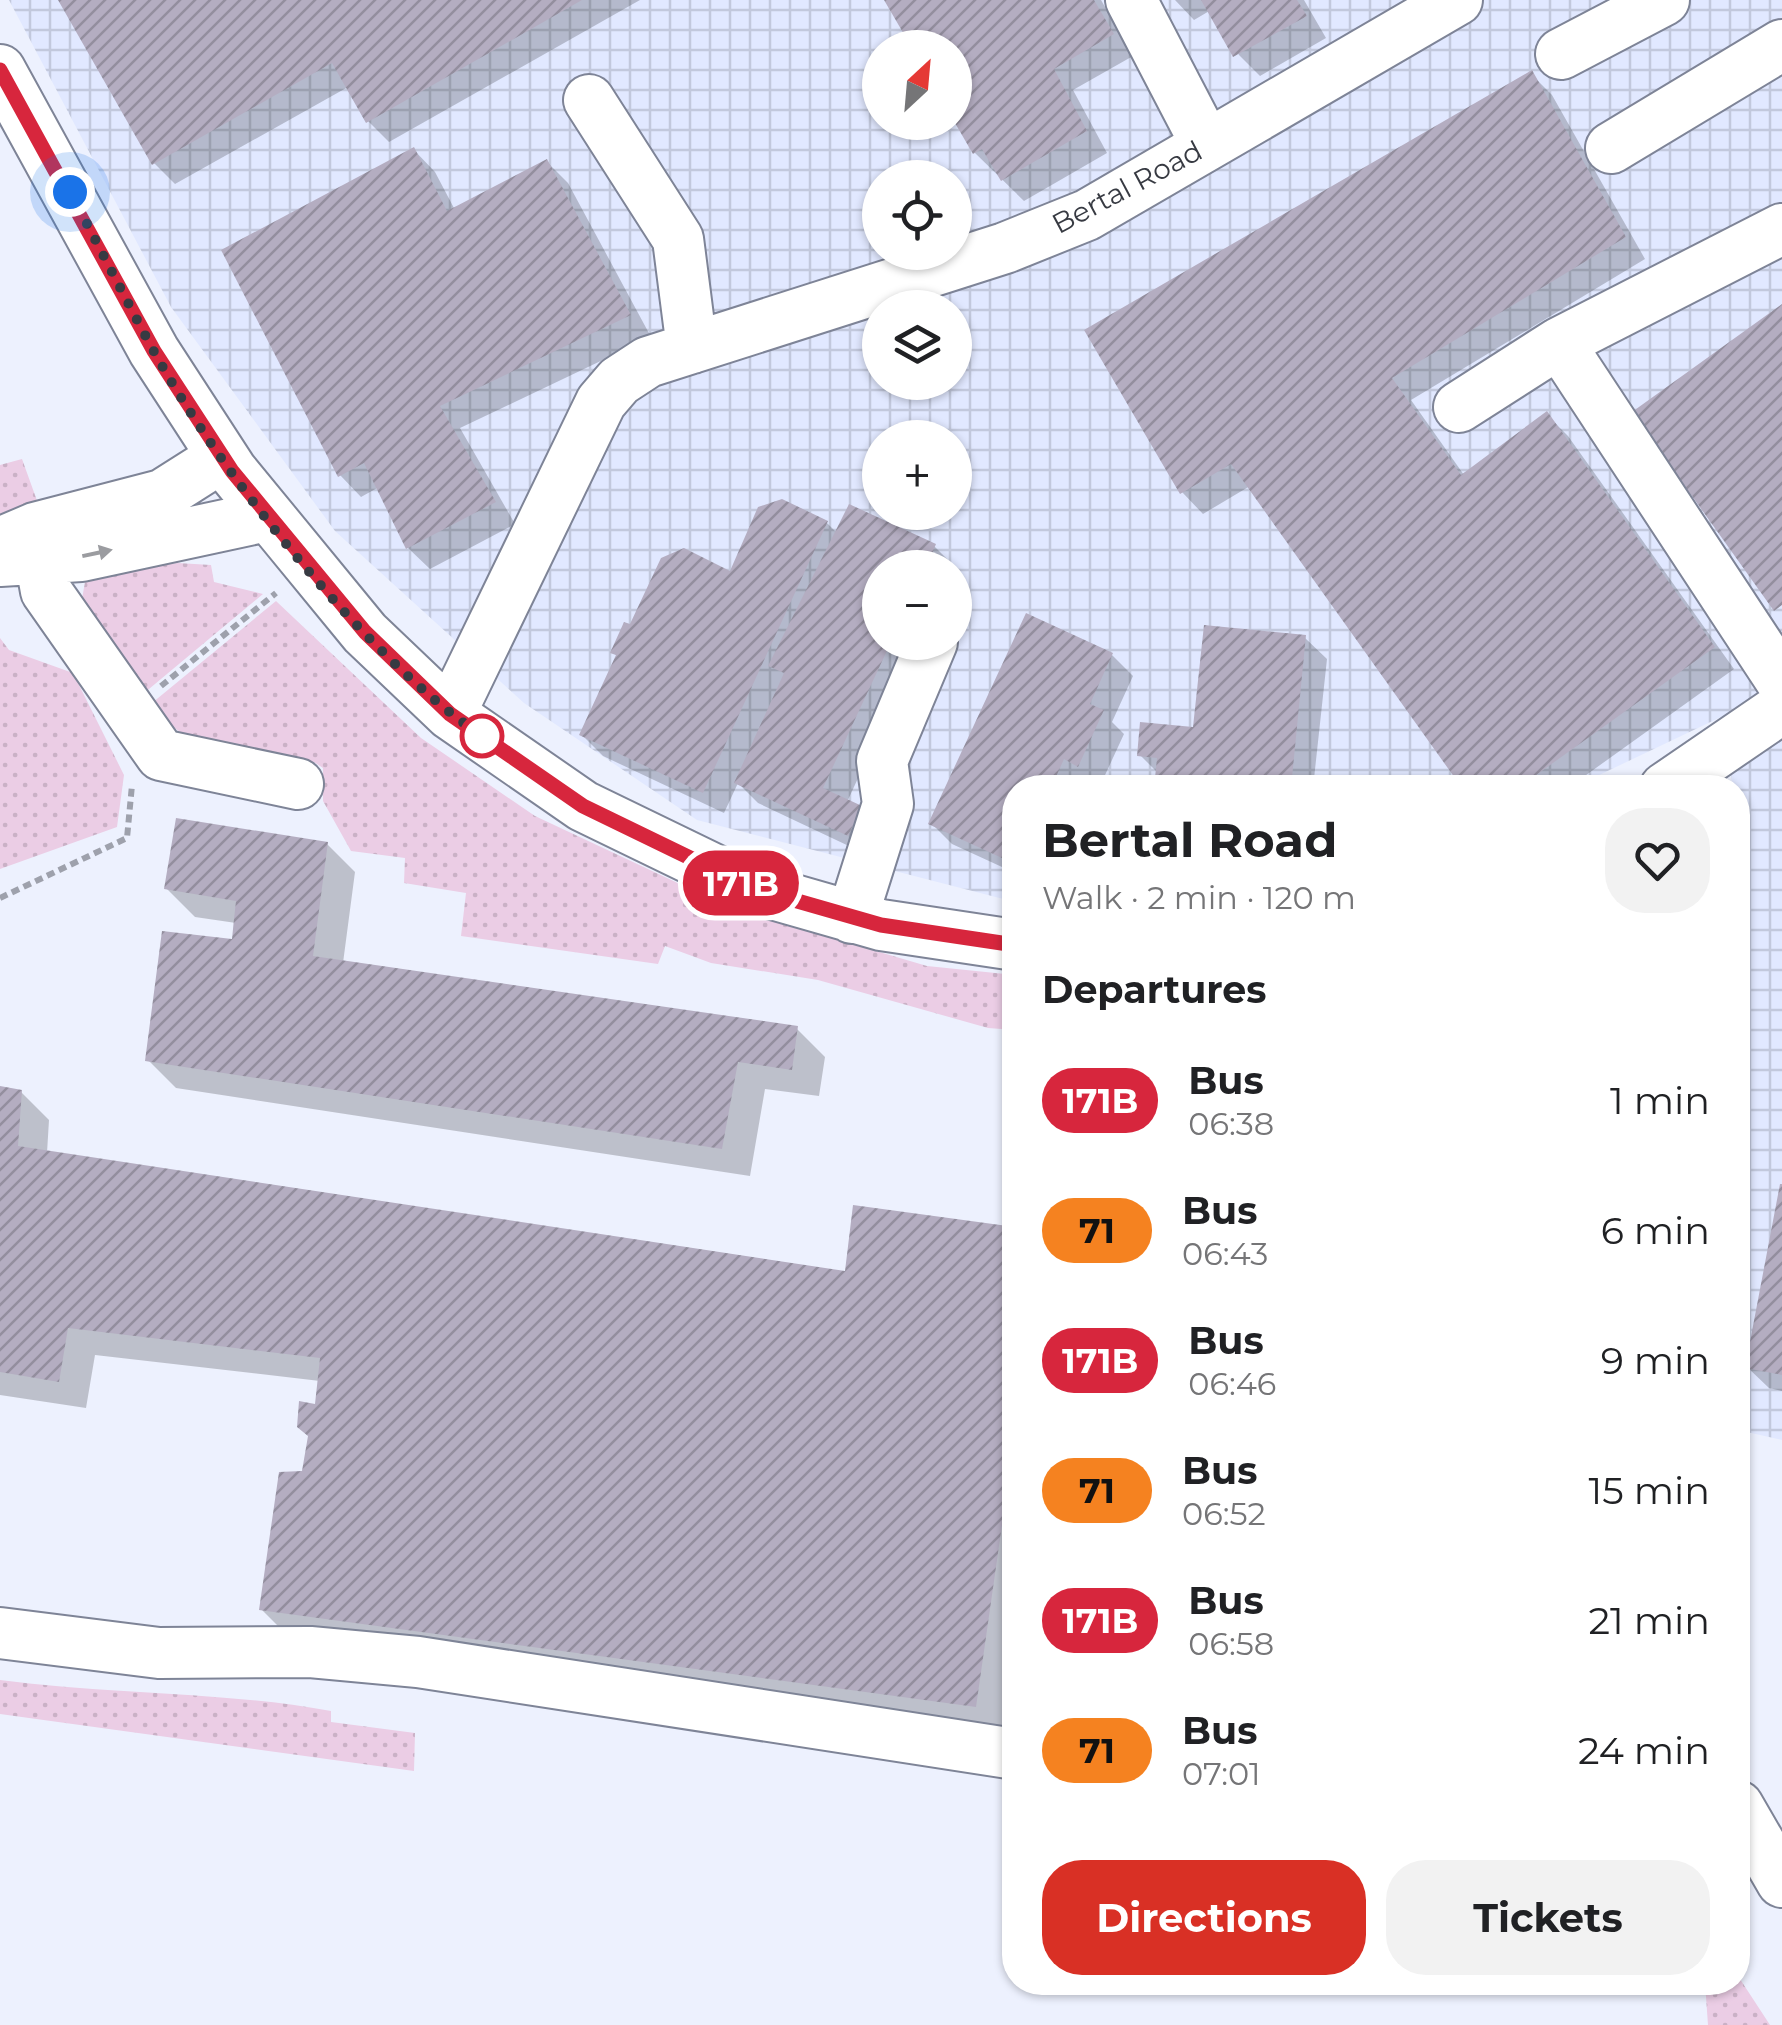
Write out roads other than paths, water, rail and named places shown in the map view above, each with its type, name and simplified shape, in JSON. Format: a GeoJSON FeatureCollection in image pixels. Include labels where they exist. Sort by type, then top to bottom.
{"type":"FeatureCollection","features":[{"type":"Feature","properties":{"kind":"street"},"geometry":{"type":"LineString","coordinates":[[1131,0],[1206,144]]}},
{"type":"Feature","properties":{"kind":"street","name":"Bertal Road"},"geometry":{"type":"LineString","coordinates":[[450,714],[601,402],[619,381],[648,362],[1006,248],[1087,215],[1457,0]]}},
{"type":"Feature","properties":{"kind":"street"},"geometry":{"type":"LineString","coordinates":[[1561,54],[1664,0]]}},
{"type":"Feature","properties":{"kind":"street"},"geometry":{"type":"LineString","coordinates":[[1611,148],[1782,45]]}},
{"type":"Feature","properties":{"kind":"street"},"geometry":{"type":"LineString","coordinates":[[0,70],[154,351],[222,457],[365,632],[450,714],[583,806],[752,888],[852,918],[1002,943]]}},
{"type":"Feature","properties":{"kind":"street"},"geometry":{"type":"LineString","coordinates":[[589,100],[678,239],[692,348]]}},
{"type":"Feature","properties":{"kind":"street"},"geometry":{"type":"LineString","coordinates":[[1459,407],[1559,342],[1782,229]]}},
{"type":"Feature","properties":{"kind":"street"},"geometry":{"type":"LineString","coordinates":[[1559,342],[1782,682]]}},
{"type":"Feature","properties":{"kind":"street"},"geometry":{"type":"LineString","coordinates":[[13,554],[36,528],[162,495],[222,457]]}},
{"type":"Feature","properties":{"kind":"street"},"geometry":{"type":"LineString","coordinates":[[13,554],[81,556],[268,516]]}},
{"type":"Feature","properties":{"kind":"street"},"geometry":{"type":"LineString","coordinates":[[13,554],[46,591],[160,755],[298,784]]}},
{"type":"Feature","properties":{"kind":"street"},"geometry":{"type":"LineString","coordinates":[[852,918],[888,804],[882,761],[924,660]]}},
{"type":"Feature","properties":{"kind":"street"},"geometry":{"type":"LineString","coordinates":[[1684,775],[1782,708]]}},
{"type":"Feature","properties":{"kind":"street"},"geometry":{"type":"LineString","coordinates":[[0,1633],[159,1653],[310,1652],[418,1662],[1002,1752]]}},
{"type":"Feature","properties":{"kind":"street"},"geometry":{"type":"LineString","coordinates":[[1750,1827],[1782,1882]]}}]}
